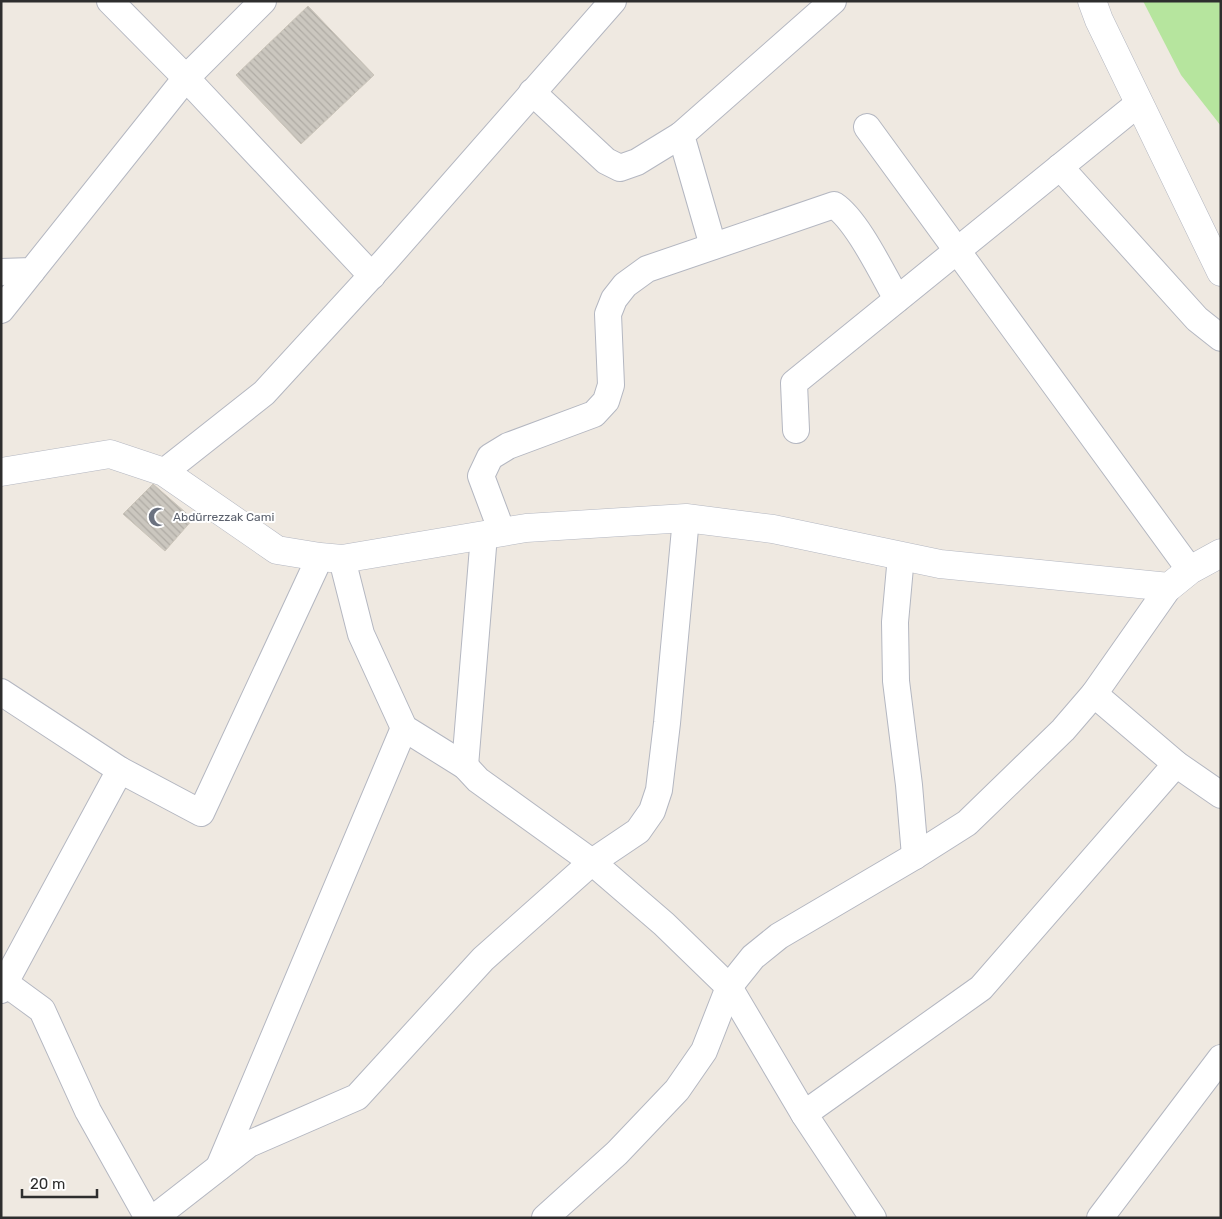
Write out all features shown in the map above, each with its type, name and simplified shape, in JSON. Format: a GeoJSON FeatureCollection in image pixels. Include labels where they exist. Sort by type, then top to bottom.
{"type":"FeatureCollection","features":[{"type":"Feature","properties":{"kind":"street"},"geometry":{"type":"LineString","coordinates":[[110,1],[186,78],[372,276]]}},
{"type":"Feature","properties":{"kind":"street"},"geometry":{"type":"LineString","coordinates":[[1,310],[186,78],[264,1]]}},
{"type":"Feature","properties":{"kind":"street"},"geometry":{"type":"LineString","coordinates":[[164,472],[264,393],[372,276],[613,1]]}},
{"type":"Feature","properties":{"kind":"street"},"geometry":{"type":"LineString","coordinates":[[532,92],[606,161],[620,168],[636,162],[681,134],[833,1]]}},
{"type":"Feature","properties":{"kind":"street"},"geometry":{"type":"LineString","coordinates":[[1092,1],[1099,20],[1220,270]]}},
{"type":"Feature","properties":{"kind":"street"},"geometry":{"type":"LineString","coordinates":[[796,430],[794,383],[1139,104]]}},
{"type":"Feature","properties":{"kind":"street"},"geometry":{"type":"LineString","coordinates":[[867,127],[1190,570]]}},
{"type":"Feature","properties":{"kind":"street"},"geometry":{"type":"LineString","coordinates":[[681,134],[713,246]]}},
{"type":"Feature","properties":{"kind":"street"},"geometry":{"type":"LineString","coordinates":[[1060,167],[1197,319],[1221,338]]}},
{"type":"Feature","properties":{"kind":"street"},"geometry":{"type":"LineString","coordinates":[[465,766],[493,534],[481,476],[490,457],[508,446],[594,414],[606,401],[611,385],[608,314],[614,299],[625,285],[647,269],[834,204],[853,223],[897,299]]}},
{"type":"Feature","properties":{"kind":"street"},"geometry":{"type":"LineString","coordinates":[[1,272],[32,271]]}},
{"type":"Feature","properties":{"kind":"street"},"geometry":{"type":"LineString","coordinates":[[1,472],[110,454],[164,472],[277,550],[331,558],[526,528],[686,518],[772,529],[940,564],[1169,587]]}},
{"type":"Feature","properties":{"kind":"street"},"geometry":{"type":"LineString","coordinates":[[154,1218],[250,1144],[358,1097],[483,960],[592,862],[638,831],[652,810],[659,790],[686,518]]}},
{"type":"Feature","properties":{"kind":"street"},"geometry":{"type":"LineString","coordinates":[[545,1218],[617,1153],[677,1090],[704,1051],[729,987],[753,957],[779,936],[967,823],[1063,730],[1094,694],[1169,587],[1190,570],[1221,553]]}},
{"type":"Feature","properties":{"kind":"street"},"geometry":{"type":"LineString","coordinates":[[901,556],[895,622],[896,681],[909,785],[915,856]]}},
{"type":"Feature","properties":{"kind":"street"},"geometry":{"type":"LineString","coordinates":[[331,558],[362,634],[404,728],[465,766],[478,780],[592,862],[664,924],[729,987],[804,1114],[873,1218]]}},
{"type":"Feature","properties":{"kind":"street"},"geometry":{"type":"LineString","coordinates":[[1,692],[120,770],[201,813],[331,558]]}},
{"type":"Feature","properties":{"kind":"street"},"geometry":{"type":"LineString","coordinates":[[1094,694],[1176,764],[1221,795]]}},
{"type":"Feature","properties":{"kind":"street"},"geometry":{"type":"LineString","coordinates":[[218,1168],[404,728]]}},
{"type":"Feature","properties":{"kind":"street"},"geometry":{"type":"LineString","coordinates":[[804,1114],[981,988],[1176,764]]}},
{"type":"Feature","properties":{"kind":"street"},"geometry":{"type":"LineString","coordinates":[[120,770],[3,984],[42,1010],[88,1111],[148,1218]]}},
{"type":"Feature","properties":{"kind":"street"},"geometry":{"type":"LineString","coordinates":[[1100,1218],[1221,1058]]}},
{"type":"Feature","properties":{"kind":"green space"},"geometry":{"type":"Polygon","coordinates":[[[1143,1],[1221,1],[1221,126],[1181,75],[1143,1]]]}},
{"type":"Feature","properties":{"kind":"building"},"geometry":{"type":"Polygon","coordinates":[[[308,6],[374,75],[301,144],[236,75],[308,6]]]}},
{"type":"Feature","properties":{"kind":"building","name":"Abdürrezzak Cami"},"geometry":{"type":"Polygon","coordinates":[[[153,484],[193,519],[165,551],[123,514],[153,484]]]}},
{"type":"Feature","properties":{"kind":"place","name":"Abdürrezzak Cami"},"geometry":{"type":"Point","coordinates":[158,517]}}]}
